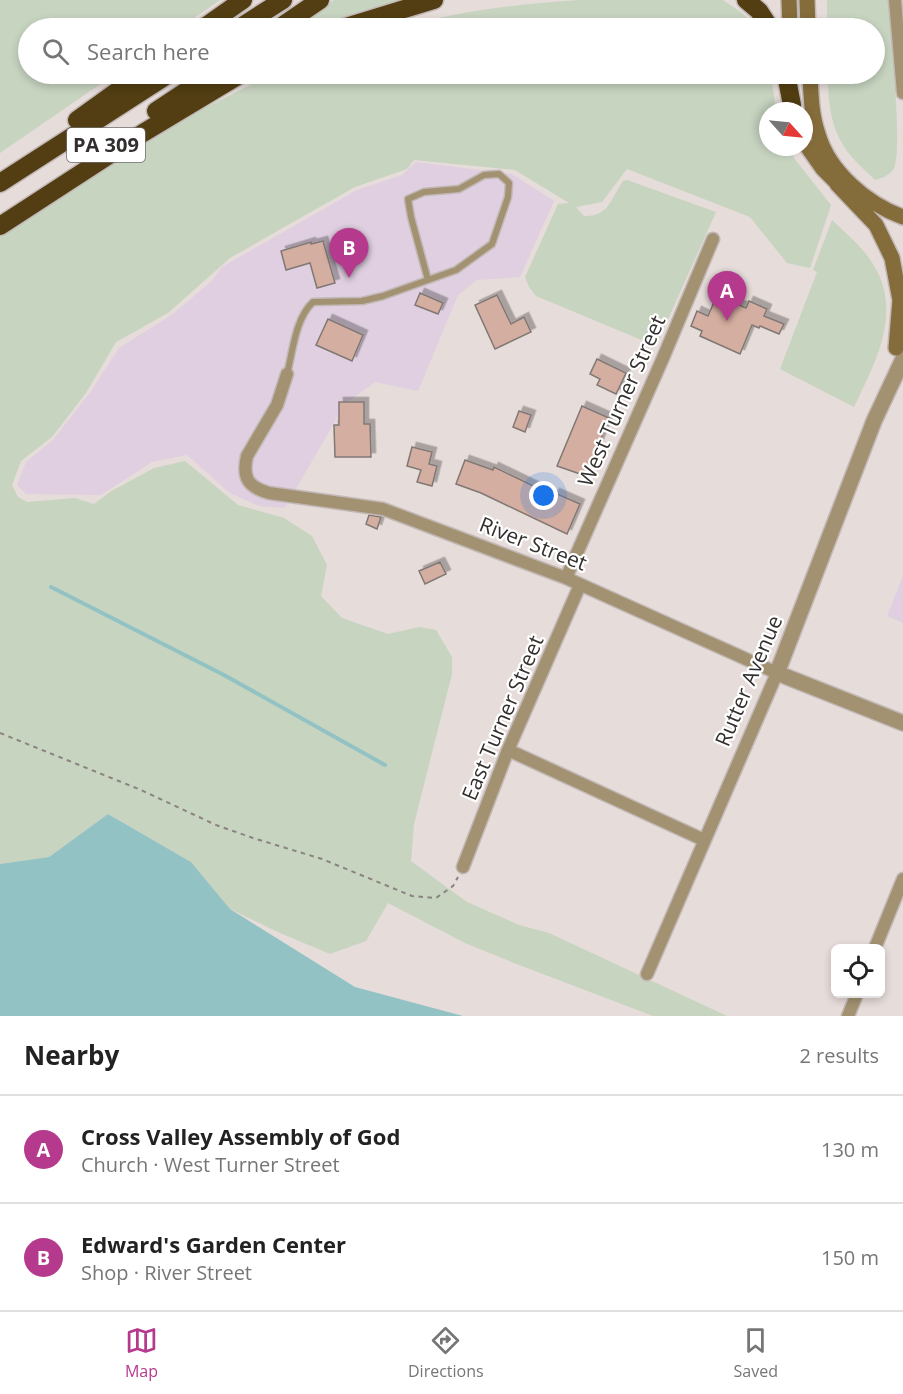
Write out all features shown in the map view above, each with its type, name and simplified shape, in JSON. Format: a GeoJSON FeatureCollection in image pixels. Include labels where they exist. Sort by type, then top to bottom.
{"type":"FeatureCollection","features":[{"type":"Feature","properties":{"kind":"highway"},"geometry":{"type":"LineString","coordinates":[[217,18],[243,0]]}},
{"type":"Feature","properties":{"kind":"highway"},"geometry":{"type":"LineString","coordinates":[[255,18],[283,0]]}},
{"type":"Feature","properties":{"kind":"highway"},"geometry":{"type":"LineString","coordinates":[[294,18],[320,0]]}},
{"type":"Feature","properties":{"kind":"highway"},"geometry":{"type":"LineString","coordinates":[[375,18],[434,0]]}},
{"type":"Feature","properties":{"kind":"highway"},"geometry":{"type":"LineString","coordinates":[[746,0],[764,18]]}},
{"type":"Feature","properties":{"kind":"highway"},"geometry":{"type":"LineString","coordinates":[[0,179],[34,151],[127,84]]}},
{"type":"Feature","properties":{"kind":"highway","name":"PA 309"},"geometry":{"type":"LineString","coordinates":[[0,183],[153,84]]}},
{"type":"Feature","properties":{"kind":"highway","name":"PA 309"},"geometry":{"type":"LineString","coordinates":[[0,217],[197,84]]}},
{"type":"Feature","properties":{"kind":"highway"},"geometry":{"type":"LineString","coordinates":[[0,226],[143,133],[224,84]]}},
{"type":"Feature","properties":{"kind":"highway"},"geometry":{"type":"LineString","coordinates":[[788,84],[792,102]]}},
{"type":"Feature","properties":{"kind":"main road"},"geometry":{"type":"LineString","coordinates":[[789,0],[790,18]]}},
{"type":"Feature","properties":{"kind":"main road"},"geometry":{"type":"LineString","coordinates":[[807,0],[808,18]]}},
{"type":"Feature","properties":{"kind":"main road"},"geometry":{"type":"LineString","coordinates":[[792,84],[793,102]]}},
{"type":"Feature","properties":{"kind":"main road"},"geometry":{"type":"LineString","coordinates":[[810,84],[814,123],[832,163],[844,178],[870,201],[903,217]]}},
{"type":"Feature","properties":{"kind":"main road"},"geometry":{"type":"LineString","coordinates":[[813,155],[823,169],[876,225],[887,243],[900,300],[899,353]]}},
{"type":"Feature","properties":{"kind":"main road"},"geometry":{"type":"LineString","coordinates":[[837,184],[860,204],[880,217],[903,226]]}},
{"type":"Feature","properties":{"kind":"street"},"geometry":{"type":"LineString","coordinates":[[895,0],[903,93]]}},
{"type":"Feature","properties":{"kind":"street","name":"West Turner Street"},"geometry":{"type":"LineString","coordinates":[[566,578],[713,239]]}},
{"type":"Feature","properties":{"kind":"street","name":"Rutter Avenue"},"geometry":{"type":"LineString","coordinates":[[647,974],[777,673],[883,400],[899,353],[903,324]]}},
{"type":"Feature","properties":{"kind":"street","name":"River Street"},"geometry":{"type":"LineString","coordinates":[[287,374],[278,405],[247,456],[246,476],[250,484],[258,490],[269,494],[383,509],[566,578],[777,673],[903,723]]}},
{"type":"Feature","properties":{"kind":"street","name":"East Turner Street"},"geometry":{"type":"LineString","coordinates":[[463,867],[508,750],[580,585]]}},
{"type":"Feature","properties":{"kind":"street"},"geometry":{"type":"LineString","coordinates":[[508,750],[704,840]]}},
{"type":"Feature","properties":{"kind":"street"},"geometry":{"type":"LineString","coordinates":[[877,944],[903,879]]}},
{"type":"Feature","properties":{"kind":"street"},"geometry":{"type":"LineString","coordinates":[[848,1016],[855,998]]}},
{"type":"Feature","properties":{"kind":"lane"},"geometry":{"type":"LineString","coordinates":[[287,374],[298,326],[308,306],[313,302],[362,301],[383,296],[428,280],[456,270],[492,244],[508,197],[509,183],[499,174],[484,175],[459,189],[424,192],[408,199],[428,280]]}},
{"type":"Feature","properties":{"kind":"path"},"geometry":{"type":"LineString","coordinates":[[0,732],[141,790],[216,825],[314,856],[412,896],[425,899],[443,895],[453,886],[463,867]]}},
{"type":"Feature","properties":{"kind":"shaded area"},"geometry":{"type":"Polygon","coordinates":[[[416,162],[512,174],[554,201],[520,277],[477,280],[458,295],[418,391],[375,382],[345,404],[285,508],[259,506],[230,493],[187,455],[152,462],[101,495],[26,494],[17,485],[26,462],[53,440],[91,391],[119,348],[173,314],[213,280],[222,267],[357,190],[402,175],[416,162]]]}},
{"type":"Feature","properties":{"kind":"shaded area"},"geometry":{"type":"Polygon","coordinates":[[[903,576],[903,623],[887,616],[903,576]]]}},
{"type":"Feature","properties":{"kind":"green space"},"geometry":{"type":"Polygon","coordinates":[[[0,0],[220,0],[194,18],[18,18],[18,84],[100,84],[0,153],[0,0]]]}},
{"type":"Feature","properties":{"kind":"green space"},"geometry":{"type":"Polygon","coordinates":[[[334,0],[403,0],[347,18],[311,18],[334,0]]]}},
{"type":"Feature","properties":{"kind":"green space"},"geometry":{"type":"Polygon","coordinates":[[[579,0],[723,0],[747,18],[439,18],[533,4],[579,0]]]}},
{"type":"Feature","properties":{"kind":"green space"},"geometry":{"type":"Polygon","coordinates":[[[827,0],[888,0],[897,113],[896,156],[892,171],[875,180],[855,161],[840,139],[829,103],[828,84],[885,84],[885,18],[827,18],[827,0]]]}},
{"type":"Feature","properties":{"kind":"green space"},"geometry":{"type":"Polygon","coordinates":[[[252,84],[772,84],[775,102],[759,102],[759,156],[793,156],[831,205],[810,268],[787,263],[750,217],[627,169],[602,202],[576,207],[584,216],[604,210],[623,181],[627,180],[716,212],[656,346],[536,296],[529,287],[525,277],[558,204],[569,203],[515,170],[414,160],[407,169],[355,187],[230,258],[168,313],[116,342],[86,393],[52,437],[21,461],[12,485],[18,497],[27,502],[75,498],[94,504],[110,492],[154,468],[185,461],[238,505],[284,518],[312,536],[327,565],[321,596],[342,618],[388,634],[419,627],[436,630],[452,657],[452,674],[414,824],[411,861],[467,902],[519,925],[549,933],[727,1016],[653,1016],[465,943],[388,903],[366,941],[330,954],[230,909],[191,862],[108,814],[49,857],[0,864],[0,237],[104,167],[175,123],[252,84]]]}},
{"type":"Feature","properties":{"kind":"green space"},"geometry":{"type":"Polygon","coordinates":[[[832,220],[869,258],[882,282],[886,300],[886,318],[878,354],[854,407],[780,369],[817,272],[813,270],[832,220]]]}},
{"type":"Feature","properties":{"kind":"water"},"geometry":{"type":"Polygon","coordinates":[[[108,814],[191,862],[230,909],[355,987],[463,1016],[0,1016],[0,864],[49,857],[108,814]]]}},
{"type":"Feature","properties":{"kind":"building"},"geometry":{"type":"Polygon","coordinates":[[[323,241],[335,283],[317,288],[310,263],[286,270],[281,251],[311,242],[311,244],[323,241]]]}},
{"type":"Feature","properties":{"kind":"building"},"geometry":{"type":"Polygon","coordinates":[[[420,293],[443,303],[438,314],[415,305],[420,293]]]}},
{"type":"Feature","properties":{"kind":"building"},"geometry":{"type":"Polygon","coordinates":[[[497,295],[511,324],[524,317],[531,332],[495,349],[475,305],[497,295]]]}},
{"type":"Feature","properties":{"kind":"building"},"geometry":{"type":"Polygon","coordinates":[[[717,295],[746,308],[749,301],[767,309],[764,316],[784,324],[779,334],[752,325],[740,354],[700,336],[702,331],[691,326],[697,311],[708,316],[717,295]]]}},
{"type":"Feature","properties":{"kind":"building"},"geometry":{"type":"Polygon","coordinates":[[[328,319],[363,335],[352,361],[316,345],[328,319]]]}},
{"type":"Feature","properties":{"kind":"building"},"geometry":{"type":"Polygon","coordinates":[[[597,359],[626,373],[616,394],[597,385],[600,379],[590,374],[597,359]]]}},
{"type":"Feature","properties":{"kind":"building"},"geometry":{"type":"Polygon","coordinates":[[[339,402],[364,402],[364,424],[370,424],[371,457],[335,457],[334,425],[339,425],[339,402]]]}},
{"type":"Feature","properties":{"kind":"building"},"geometry":{"type":"Polygon","coordinates":[[[582,406],[609,418],[586,476],[557,466],[582,406]]]}},
{"type":"Feature","properties":{"kind":"building"},"geometry":{"type":"Polygon","coordinates":[[[519,411],[531,415],[525,432],[513,427],[519,411]]]}},
{"type":"Feature","properties":{"kind":"building"},"geometry":{"type":"Polygon","coordinates":[[[412,447],[432,452],[429,464],[437,466],[432,486],[417,482],[421,470],[407,466],[412,447]]]}},
{"type":"Feature","properties":{"kind":"building"},"geometry":{"type":"Polygon","coordinates":[[[465,460],[493,470],[494,467],[554,496],[555,493],[580,504],[567,534],[481,493],[456,484],[465,460]]]}},
{"type":"Feature","properties":{"kind":"building"},"geometry":{"type":"Polygon","coordinates":[[[369,515],[381,517],[377,529],[366,524],[369,515]]]}},
{"type":"Feature","properties":{"kind":"building"},"geometry":{"type":"Polygon","coordinates":[[[440,562],[446,574],[425,584],[419,571],[440,562]]]}},
{"type":"Feature","properties":{"kind":"waterway"},"geometry":{"type":"LineString","coordinates":[[51,587],[224,675],[385,765]]}},
{"type":"Feature","properties":{"kind":"place","name":"Edward's Garden Center"},"geometry":{"type":"Point","coordinates":[349,278]}},
{"type":"Feature","properties":{"kind":"place","name":"Cross Valley Assembly of God"},"geometry":{"type":"Point","coordinates":[727,321]}}]}
